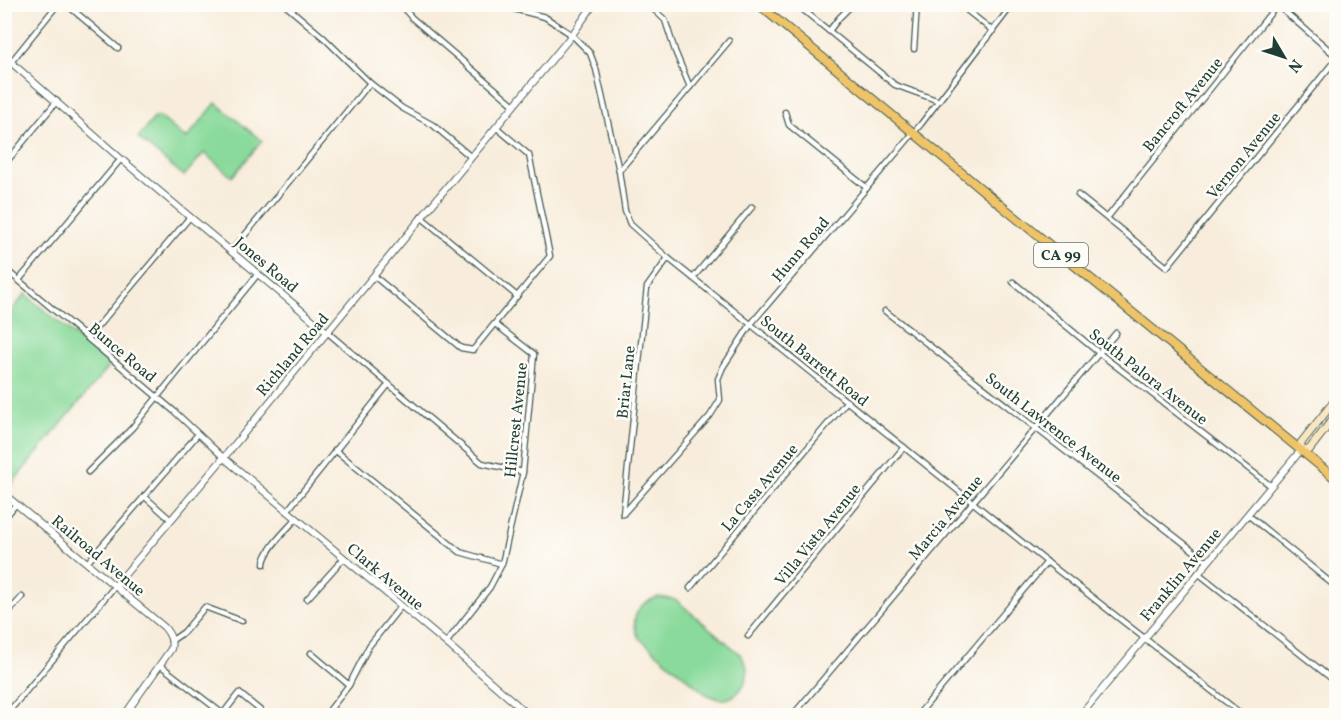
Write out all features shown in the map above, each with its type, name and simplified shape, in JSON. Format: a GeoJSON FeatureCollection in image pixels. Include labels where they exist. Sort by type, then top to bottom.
{"type":"FeatureCollection","features":[{"type":"Feature","properties":{"kind":"highway","name":"CA 99"},"geometry":{"type":"LineString","coordinates":[[758,4],[1336,479]]}},
{"type":"Feature","properties":{"kind":"main road"},"geometry":{"type":"LineString","coordinates":[[1336,399],[1301,443],[1300,450],[1309,450],[1336,415]]}},
{"type":"Feature","properties":{"kind":"street"},"geometry":{"type":"LineString","coordinates":[[11,62],[58,4]]}},
{"type":"Feature","properties":{"kind":"street"},"geometry":{"type":"LineString","coordinates":[[66,4],[118,48]]}},
{"type":"Feature","properties":{"kind":"street"},"geometry":{"type":"LineString","coordinates":[[284,4],[324,38],[370,83],[402,108],[433,125],[471,157]]}},
{"type":"Feature","properties":{"kind":"street"},"geometry":{"type":"LineString","coordinates":[[400,4],[412,18],[514,105]]}},
{"type":"Feature","properties":{"kind":"street","name":"South Barrett Road"},"geometry":{"type":"LineString","coordinates":[[506,4],[514,9],[545,17],[572,34],[590,53],[596,69],[619,171],[625,211],[630,224],[668,258],[1047,562],[1244,716]]}},
{"type":"Feature","properties":{"kind":"street","name":"Richland Road"},"geometry":{"type":"LineString","coordinates":[[5,716],[224,458],[572,34],[594,4]]}},
{"type":"Feature","properties":{"kind":"street"},"geometry":{"type":"LineString","coordinates":[[648,4],[665,20],[690,87]]}},
{"type":"Feature","properties":{"kind":"street"},"geometry":{"type":"LineString","coordinates":[[796,4],[895,84],[939,101]]}},
{"type":"Feature","properties":{"kind":"street"},"geometry":{"type":"LineString","coordinates":[[829,31],[853,4]]}},
{"type":"Feature","properties":{"kind":"street"},"geometry":{"type":"LineString","coordinates":[[914,49],[917,4]]}},
{"type":"Feature","properties":{"kind":"street"},"geometry":{"type":"LineString","coordinates":[[946,4],[964,8],[993,31]]}},
{"type":"Feature","properties":{"kind":"street","name":"Hunn Road"},"geometry":{"type":"LineString","coordinates":[[623,514],[710,416],[720,400],[718,379],[723,367],[751,324],[914,132],[1013,4]]}},
{"type":"Feature","properties":{"kind":"street"},"geometry":{"type":"LineString","coordinates":[[1276,5],[1336,58]]}},
{"type":"Feature","properties":{"kind":"street","name":"Bancroft Avenue"},"geometry":{"type":"LineString","coordinates":[[1107,219],[1276,5]]}},
{"type":"Feature","properties":{"kind":"street"},"geometry":{"type":"LineString","coordinates":[[619,171],[729,41]]}},
{"type":"Feature","properties":{"kind":"street","name":"Jones Road"},"geometry":{"type":"LineString","coordinates":[[4,56],[121,159],[482,463],[523,472]]}},
{"type":"Feature","properties":{"kind":"street","name":"Vernon Avenue"},"geometry":{"type":"LineString","coordinates":[[1107,219],[1167,267],[1336,58]]}},
{"type":"Feature","properties":{"kind":"street"},"geometry":{"type":"LineString","coordinates":[[231,252],[370,83]]}},
{"type":"Feature","properties":{"kind":"street"},"geometry":{"type":"LineString","coordinates":[[4,165],[57,101]]}},
{"type":"Feature","properties":{"kind":"street"},"geometry":{"type":"LineString","coordinates":[[785,112],[789,125],[867,188]]}},
{"type":"Feature","properties":{"kind":"street"},"geometry":{"type":"LineString","coordinates":[[374,276],[461,348],[473,350],[495,324],[550,256],[529,155],[496,127]]}},
{"type":"Feature","properties":{"kind":"street"},"geometry":{"type":"LineString","coordinates":[[20,280],[121,159]]}},
{"type":"Feature","properties":{"kind":"street"},"geometry":{"type":"LineString","coordinates":[[1078,195],[1107,219]]}},
{"type":"Feature","properties":{"kind":"street"},"geometry":{"type":"LineString","coordinates":[[693,278],[752,207]]}},
{"type":"Feature","properties":{"kind":"street"},"geometry":{"type":"LineString","coordinates":[[88,338],[190,217]]}},
{"type":"Feature","properties":{"kind":"street"},"geometry":{"type":"LineString","coordinates":[[422,217],[517,296]]}},
{"type":"Feature","properties":{"kind":"street","name":"Briar Lane"},"geometry":{"type":"LineString","coordinates":[[623,514],[647,287],[668,258]]}},
{"type":"Feature","properties":{"kind":"street","name":"Bunce Road"},"geometry":{"type":"LineString","coordinates":[[4,268],[157,397],[224,458]]}},
{"type":"Feature","properties":{"kind":"street"},"geometry":{"type":"LineString","coordinates":[[88,472],[125,436],[258,274]]}},
{"type":"Feature","properties":{"kind":"street","name":"South Palora Avenue"},"geometry":{"type":"LineString","coordinates":[[1013,282],[1099,353],[1272,486]]}},
{"type":"Feature","properties":{"kind":"street","name":"South Lawrence Avenue"},"geometry":{"type":"LineString","coordinates":[[885,311],[1208,562]]}},
{"type":"Feature","properties":{"kind":"street","name":"Hillcrest Avenue"},"geometry":{"type":"LineString","coordinates":[[446,643],[490,587],[502,564],[523,472],[534,354],[495,324]]}},
{"type":"Feature","properties":{"kind":"street","name":"Marcia Avenue"},"geometry":{"type":"LineString","coordinates":[[792,716],[1116,333]]}},
{"type":"Feature","properties":{"kind":"street"},"geometry":{"type":"LineString","coordinates":[[287,511],[389,384]]}},
{"type":"Feature","properties":{"kind":"street","name":"La Casa Avenue"},"geometry":{"type":"LineString","coordinates":[[690,588],[847,401]]}},
{"type":"Feature","properties":{"kind":"street"},"geometry":{"type":"LineString","coordinates":[[87,563],[198,434]]}},
{"type":"Feature","properties":{"kind":"street","name":"Villa Vista Avenue"},"geometry":{"type":"LineString","coordinates":[[748,636],[904,447]]}},
{"type":"Feature","properties":{"kind":"street"},"geometry":{"type":"LineString","coordinates":[[335,450],[460,552],[502,564]]}},
{"type":"Feature","properties":{"kind":"street","name":"Franklin Avenue"},"geometry":{"type":"LineString","coordinates":[[1085,714],[1145,637],[1300,450]]}},
{"type":"Feature","properties":{"kind":"street","name":"Clark Avenue"},"geometry":{"type":"LineString","coordinates":[[224,458],[530,716]]}},
{"type":"Feature","properties":{"kind":"street","name":"Railroad Avenue"},"geometry":{"type":"LineString","coordinates":[[4,494],[164,627],[171,641]]}},
{"type":"Feature","properties":{"kind":"street"},"geometry":{"type":"LineString","coordinates":[[144,496],[171,520]]}},
{"type":"Feature","properties":{"kind":"street"},"geometry":{"type":"LineString","coordinates":[[4,519],[16,504]]}},
{"type":"Feature","properties":{"kind":"street"},"geometry":{"type":"LineString","coordinates":[[1248,515],[1336,586]]}},
{"type":"Feature","properties":{"kind":"street"},"geometry":{"type":"LineString","coordinates":[[264,564],[264,557],[296,519]]}},
{"type":"Feature","properties":{"kind":"street"},"geometry":{"type":"LineString","coordinates":[[308,599],[345,558]]}},
{"type":"Feature","properties":{"kind":"street"},"geometry":{"type":"LineString","coordinates":[[917,716],[1047,562]]}},
{"type":"Feature","properties":{"kind":"street"},"geometry":{"type":"LineString","coordinates":[[1198,573],[1336,682]]}},
{"type":"Feature","properties":{"kind":"street"},"geometry":{"type":"LineString","coordinates":[[4,617],[22,597]]}},
{"type":"Feature","properties":{"kind":"street"},"geometry":{"type":"LineString","coordinates":[[325,716],[349,686],[369,646],[401,606]]}},
{"type":"Feature","properties":{"kind":"street"},"geometry":{"type":"LineString","coordinates":[[124,716],[171,649],[171,641],[184,632],[205,607],[242,621]]}},
{"type":"Feature","properties":{"kind":"street"},"geometry":{"type":"LineString","coordinates":[[311,652],[349,686]]}},
{"type":"Feature","properties":{"kind":"street"},"geometry":{"type":"LineString","coordinates":[[160,665],[222,715],[239,693],[267,716]]}},
{"type":"Feature","properties":{"kind":"green space"},"geometry":{"type":"Polygon","coordinates":[[[216,103],[262,141],[232,177],[204,153],[184,176],[138,138],[155,117],[160,117],[186,139],[216,103]]]}},
{"type":"Feature","properties":{"kind":"green space"},"geometry":{"type":"Polygon","coordinates":[[[25,294],[110,365],[9,487],[4,483],[5,319],[25,294]]]}},
{"type":"Feature","properties":{"kind":"green space"},"geometry":{"type":"Polygon","coordinates":[[[659,597],[676,600],[740,654],[746,664],[747,673],[745,683],[735,695],[723,699],[706,694],[639,638],[635,623],[637,612],[646,603],[659,597]]]}}]}
